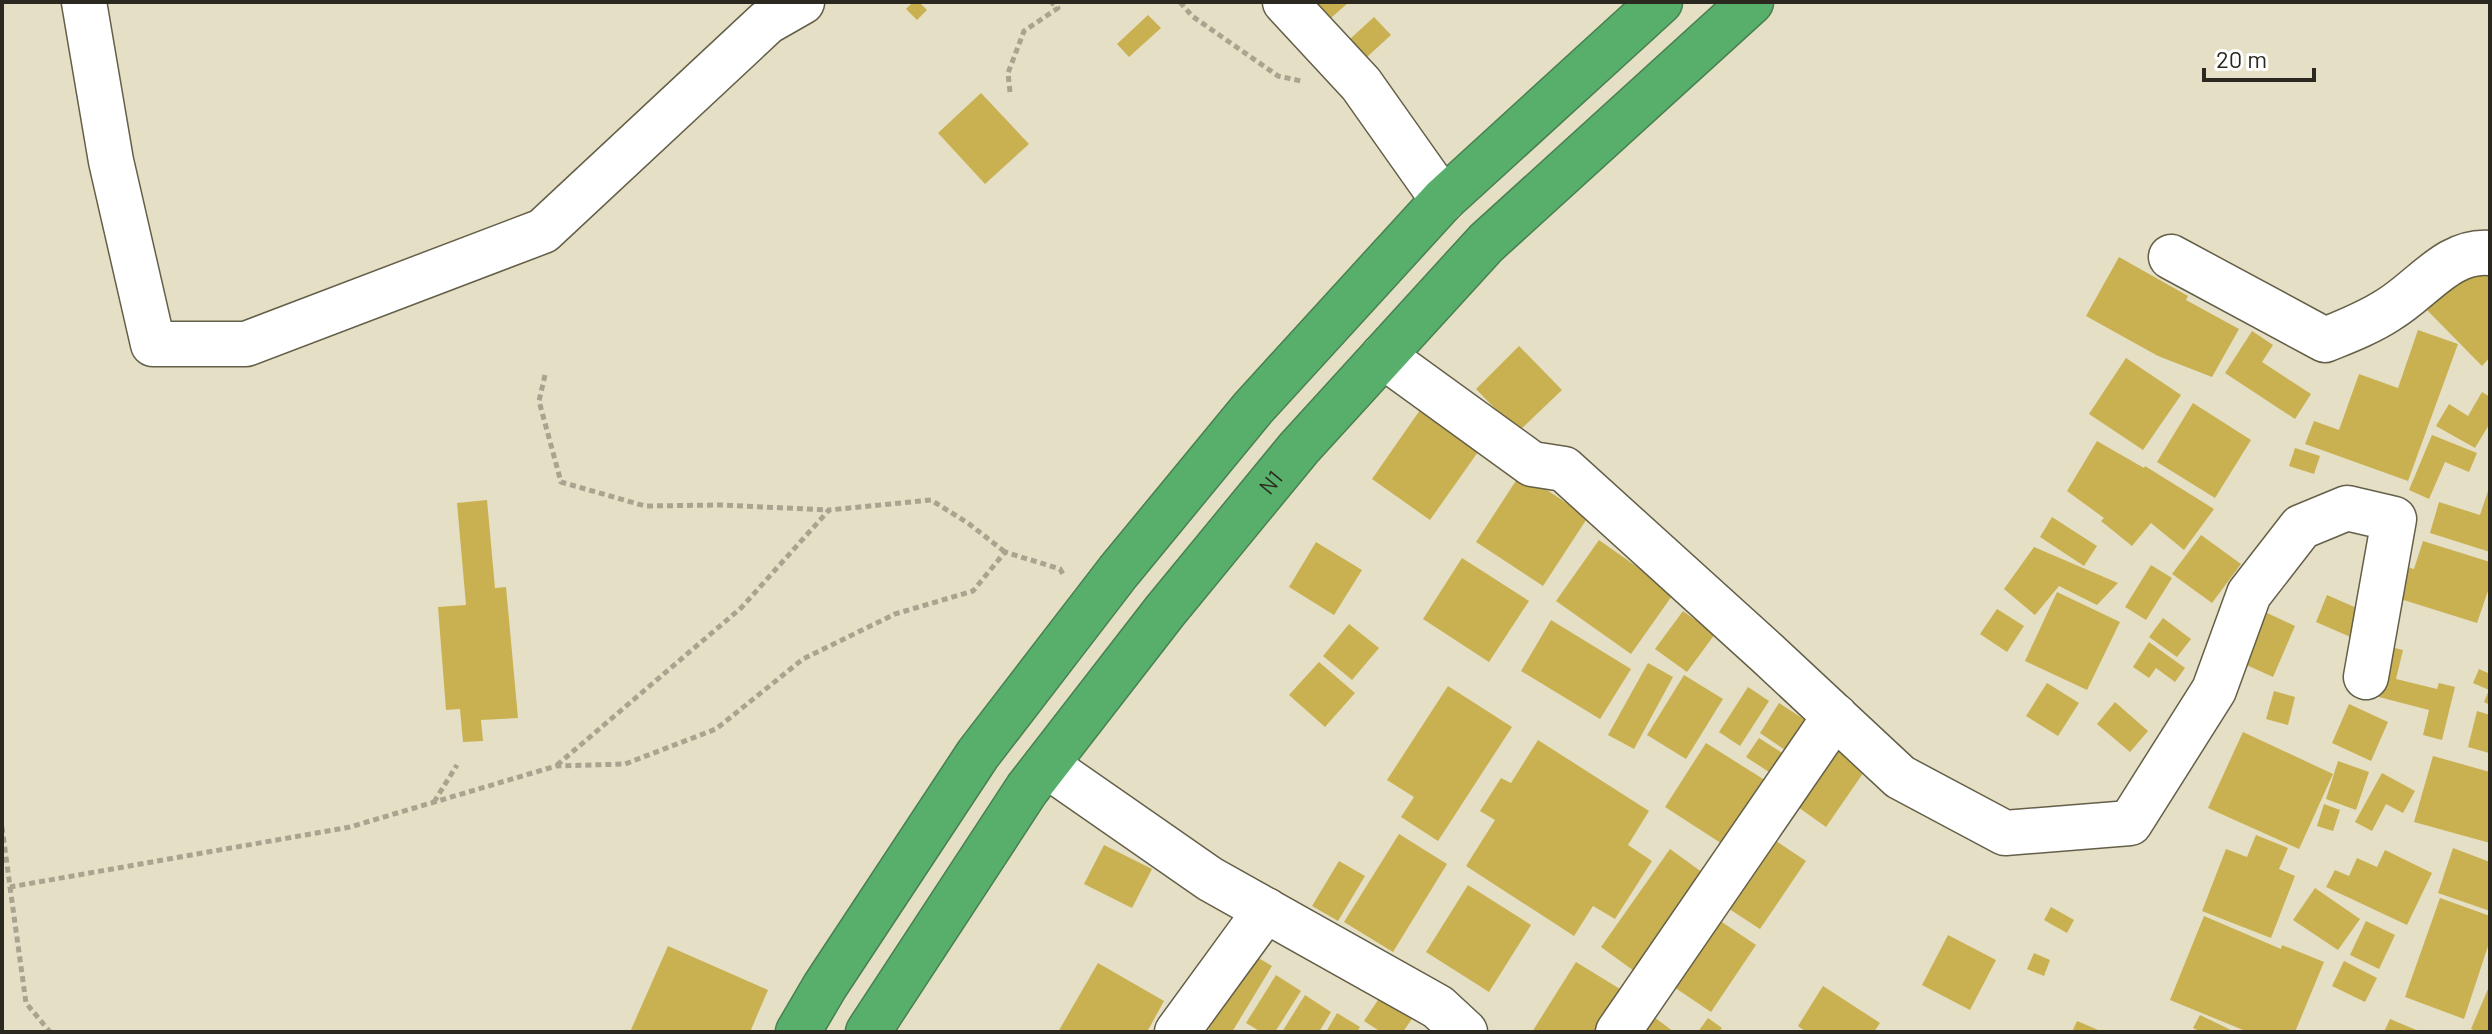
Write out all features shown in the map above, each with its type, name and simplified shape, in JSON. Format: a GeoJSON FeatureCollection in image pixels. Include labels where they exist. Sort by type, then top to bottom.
{"type":"FeatureCollection","features":[{"type":"Feature","properties":{"kind":"highway"},"geometry":{"type":"LineString","coordinates":[[798,1032],[978,754],[1085,614],[1253,408],[1443,200],[1660,2]]}},
{"type":"Feature","properties":{"kind":"highway","name":"N1"},"geometry":{"type":"LineString","coordinates":[[868,1032],[1027,789],[1165,611],[1280,471],[1486,243],[1751,2]]}},
{"type":"Feature","properties":{"kind":"street"},"geometry":{"type":"LineString","coordinates":[[84,2],[111,161],[153,344],[246,344],[543,231],[767,22],[802,2]]}},
{"type":"Feature","properties":{"kind":"street"},"geometry":{"type":"LineString","coordinates":[[1285,2],[1361,84],[1443,200]]}},
{"type":"Feature","properties":{"kind":"street"},"geometry":{"type":"LineString","coordinates":[[2171,257],[2325,340],[2358,327],[2390,309],[2460,256],[2473,252],[2490,253]]}},
{"type":"Feature","properties":{"kind":"street"},"geometry":{"type":"LineString","coordinates":[[1383,356],[1532,464],[1564,469],[1900,777],[2005,833],[2130,823],[2214,690],[2249,594],[2301,527],[2347,508],[2394,519],[2366,677]]}},
{"type":"Feature","properties":{"kind":"street"},"geometry":{"type":"LineString","coordinates":[[1618,1032],[1835,716]]}},
{"type":"Feature","properties":{"kind":"street"},"geometry":{"type":"LineString","coordinates":[[1046,765],[1210,879],[1438,1007],[1465,1032]]}},
{"type":"Feature","properties":{"kind":"street"},"geometry":{"type":"LineString","coordinates":[[1177,1032],[1266,910]]}},
{"type":"Feature","properties":{"kind":"path"},"geometry":{"type":"LineString","coordinates":[[1010,92],[1008,73],[1024,31],[1058,8],[1051,2]]}},
{"type":"Feature","properties":{"kind":"path"},"geometry":{"type":"LineString","coordinates":[[1180,2],[1192,16],[1278,76],[1334,87],[1361,84]]}},
{"type":"Feature","properties":{"kind":"path"},"geometry":{"type":"LineString","coordinates":[[545,375],[539,401],[561,482],[645,506],[721,505],[829,510],[931,500],[968,523],[1005,552],[1060,569],[1085,614]]}},
{"type":"Feature","properties":{"kind":"path"},"geometry":{"type":"LineString","coordinates":[[556,766],[741,608],[829,510]]}},
{"type":"Feature","properties":{"kind":"path"},"geometry":{"type":"LineString","coordinates":[[10,887],[350,827],[556,766],[625,764],[716,729],[803,659],[895,614],[973,591],[1005,552]]}},
{"type":"Feature","properties":{"kind":"path"},"geometry":{"type":"LineString","coordinates":[[434,802],[457,765]]}},
{"type":"Feature","properties":{"kind":"path"},"geometry":{"type":"LineString","coordinates":[[2,827],[26,1003],[50,1032]]}},
{"type":"Feature","properties":{"kind":"building"},"geometry":{"type":"Polygon","coordinates":[[[913,2],[919,2],[927,10],[917,20],[906,9],[913,2]]]}},
{"type":"Feature","properties":{"kind":"building"},"geometry":{"type":"Polygon","coordinates":[[[1302,2],[1349,2],[1323,25],[1302,2]]]}},
{"type":"Feature","properties":{"kind":"building"},"geometry":{"type":"Polygon","coordinates":[[[1148,15],[1161,28],[1129,57],[1117,44],[1148,15]]]}},
{"type":"Feature","properties":{"kind":"building"},"geometry":{"type":"Polygon","coordinates":[[[1374,17],[1391,35],[1367,57],[1350,39],[1374,17]]]}},
{"type":"Feature","properties":{"kind":"building"},"geometry":{"type":"Polygon","coordinates":[[[981,93],[1029,144],[985,184],[938,133],[981,93]]]}},
{"type":"Feature","properties":{"kind":"building"},"geometry":{"type":"Polygon","coordinates":[[[2119,257],[2188,296],[2186,300],[2239,329],[2212,377],[2158,356],[2086,316],[2119,257]]]}},
{"type":"Feature","properties":{"kind":"building"},"geometry":{"type":"Polygon","coordinates":[[[2477,260],[2490,270],[2490,357],[2482,366],[2427,310],[2477,260]]]}},
{"type":"Feature","properties":{"kind":"building"},"geometry":{"type":"Polygon","coordinates":[[[2418,330],[2458,344],[2408,481],[2305,444],[2314,421],[2339,430],[2359,374],[2398,388],[2418,330]]]}},
{"type":"Feature","properties":{"kind":"building"},"geometry":{"type":"Polygon","coordinates":[[[2252,331],[2273,345],[2262,362],[2311,394],[2295,419],[2225,373],[2252,331]]]}},
{"type":"Feature","properties":{"kind":"building"},"geometry":{"type":"Polygon","coordinates":[[[1519,346],[1562,390],[1518,432],[1476,389],[1519,346]]]}},
{"type":"Feature","properties":{"kind":"building"},"geometry":{"type":"Polygon","coordinates":[[[2126,358],[2181,395],[2143,450],[2089,414],[2126,358]]]}},
{"type":"Feature","properties":{"kind":"building"},"geometry":{"type":"Polygon","coordinates":[[[2482,392],[2490,397],[2490,423],[2475,448],[2436,426],[2449,404],[2468,416],[2482,392]]]}},
{"type":"Feature","properties":{"kind":"building"},"geometry":{"type":"Polygon","coordinates":[[[1427,400],[1485,442],[1430,520],[1372,479],[1427,400]]]}},
{"type":"Feature","properties":{"kind":"building"},"geometry":{"type":"Polygon","coordinates":[[[2193,403],[2251,440],[2215,498],[2157,462],[2193,403]]]}},
{"type":"Feature","properties":{"kind":"building"},"geometry":{"type":"Polygon","coordinates":[[[2432,435],[2477,453],[2469,472],[2445,462],[2429,499],[2409,490],[2432,435]]]}},
{"type":"Feature","properties":{"kind":"building"},"geometry":{"type":"Polygon","coordinates":[[[2097,441],[2145,466],[2214,509],[2184,550],[2151,523],[2132,546],[2101,521],[2104,518],[2067,491],[2097,441]]]}},
{"type":"Feature","properties":{"kind":"building"},"geometry":{"type":"Polygon","coordinates":[[[2295,448],[2320,456],[2314,474],[2289,466],[2295,448]]]}},
{"type":"Feature","properties":{"kind":"building"},"geometry":{"type":"Polygon","coordinates":[[[1521,473],[1588,517],[1543,586],[1476,542],[1521,473]]]}},
{"type":"Feature","properties":{"kind":"building"},"geometry":{"type":"Polygon","coordinates":[[[2490,485],[2490,552],[2430,533],[2439,502],[2480,515],[2490,485]]]}},
{"type":"Feature","properties":{"kind":"building"},"geometry":{"type":"Polygon","coordinates":[[[487,500],[495,588],[506,587],[518,718],[481,720],[483,741],[463,742],[460,709],[446,710],[438,607],[466,605],[457,503],[487,500]]]}},
{"type":"Feature","properties":{"kind":"building"},"geometry":{"type":"Polygon","coordinates":[[[2052,517],[2097,546],[2084,566],[2040,537],[2052,517]]]}},
{"type":"Feature","properties":{"kind":"building"},"geometry":{"type":"Polygon","coordinates":[[[2201,535],[2241,564],[2212,603],[2172,574],[2201,535]]]}},
{"type":"Feature","properties":{"kind":"building"},"geometry":{"type":"Polygon","coordinates":[[[1599,540],[1674,593],[1631,654],[1556,601],[1599,540]]]}},
{"type":"Feature","properties":{"kind":"building"},"geometry":{"type":"Polygon","coordinates":[[[2423,541],[2490,562],[2490,585],[2477,623],[2394,597],[2404,566],[2414,569],[2423,541]]]}},
{"type":"Feature","properties":{"kind":"building"},"geometry":{"type":"Polygon","coordinates":[[[1316,542],[1362,570],[1334,615],[1289,587],[1316,542]]]}},
{"type":"Feature","properties":{"kind":"building"},"geometry":{"type":"Polygon","coordinates":[[[2034,547],[2118,583],[2097,605],[2059,586],[2035,615],[2004,589],[2034,547]]]}},
{"type":"Feature","properties":{"kind":"building"},"geometry":{"type":"Polygon","coordinates":[[[1462,558],[1529,601],[1489,662],[1423,619],[1462,558]]]}},
{"type":"Feature","properties":{"kind":"building"},"geometry":{"type":"Polygon","coordinates":[[[2151,565],[2172,578],[2146,620],[2125,607],[2151,565]]]}},
{"type":"Feature","properties":{"kind":"building"},"geometry":{"type":"Polygon","coordinates":[[[2057,592],[2120,622],[2087,690],[2025,661],[2057,592]]]}},
{"type":"Feature","properties":{"kind":"building"},"geometry":{"type":"Polygon","coordinates":[[[2327,595],[2366,612],[2355,639],[2316,622],[2327,595]]]}},
{"type":"Feature","properties":{"kind":"building"},"geometry":{"type":"Polygon","coordinates":[[[1997,609],[2024,626],[2007,652],[1980,634],[1997,609]]]}},
{"type":"Feature","properties":{"kind":"building"},"geometry":{"type":"Polygon","coordinates":[[[1683,611],[1715,634],[1687,672],[1655,649],[1683,611]]]}},
{"type":"Feature","properties":{"kind":"building"},"geometry":{"type":"Polygon","coordinates":[[[2263,611],[2295,626],[2273,677],[2240,662],[2263,611]]]}},
{"type":"Feature","properties":{"kind":"building"},"geometry":{"type":"Polygon","coordinates":[[[2163,618],[2191,639],[2177,657],[2149,637],[2163,618]]]}},
{"type":"Feature","properties":{"kind":"building"},"geometry":{"type":"Polygon","coordinates":[[[1551,620],[1631,669],[1600,719],[1521,671],[1551,620]]]}},
{"type":"Feature","properties":{"kind":"building"},"geometry":{"type":"Polygon","coordinates":[[[1349,624],[1379,648],[1352,680],[1323,656],[1349,624]]]}},
{"type":"Feature","properties":{"kind":"building"},"geometry":{"type":"Polygon","coordinates":[[[2149,642],[2185,668],[2175,682],[2156,668],[2149,678],[2133,667],[2149,642]]]}},
{"type":"Feature","properties":{"kind":"building"},"geometry":{"type":"Polygon","coordinates":[[[2387,646],[2403,650],[2396,679],[2437,689],[2439,683],[2455,687],[2442,740],[2423,735],[2429,710],[2375,696],[2387,646]]]}},
{"type":"Feature","properties":{"kind":"building"},"geometry":{"type":"Polygon","coordinates":[[[1319,662],[1355,693],[1325,727],[1289,695],[1319,662]]]}},
{"type":"Feature","properties":{"kind":"building"},"geometry":{"type":"Polygon","coordinates":[[[1648,663],[1673,677],[1634,749],[1608,735],[1648,663]]]}},
{"type":"Feature","properties":{"kind":"building"},"geometry":{"type":"Polygon","coordinates":[[[2479,669],[2490,674],[2490,705],[2484,702],[2489,690],[2473,683],[2479,669]]]}},
{"type":"Feature","properties":{"kind":"building"},"geometry":{"type":"Polygon","coordinates":[[[1684,675],[1723,699],[1686,759],[1647,735],[1684,675]]]}},
{"type":"Feature","properties":{"kind":"building"},"geometry":{"type":"Polygon","coordinates":[[[2047,683],[2079,703],[2058,736],[2026,716],[2047,683]]]}},
{"type":"Feature","properties":{"kind":"building"},"geometry":{"type":"Polygon","coordinates":[[[1448,686],[1512,727],[1438,841],[1401,817],[1414,797],[1387,780],[1448,686]]]}},
{"type":"Feature","properties":{"kind":"building"},"geometry":{"type":"Polygon","coordinates":[[[1748,687],[1769,701],[1740,746],[1719,732],[1748,687]]]}},
{"type":"Feature","properties":{"kind":"building"},"geometry":{"type":"Polygon","coordinates":[[[2274,691],[2295,697],[2288,725],[2266,719],[2274,691]]]}},
{"type":"Feature","properties":{"kind":"building"},"geometry":{"type":"Polygon","coordinates":[[[2115,702],[2148,731],[2130,752],[2097,724],[2115,702]]]}},
{"type":"Feature","properties":{"kind":"building"},"geometry":{"type":"Polygon","coordinates":[[[1779,703],[1805,720],[1785,750],[1760,733],[1779,703]]]}},
{"type":"Feature","properties":{"kind":"building"},"geometry":{"type":"Polygon","coordinates":[[[2349,704],[2388,722],[2371,761],[2332,743],[2349,704]]]}},
{"type":"Feature","properties":{"kind":"building"},"geometry":{"type":"Polygon","coordinates":[[[2477,711],[2490,715],[2489,753],[2468,747],[2477,711]]]}},
{"type":"Feature","properties":{"kind":"building"},"geometry":{"type":"Polygon","coordinates":[[[2243,732],[2333,774],[2299,849],[2208,808],[2243,732]]]}},
{"type":"Feature","properties":{"kind":"building"},"geometry":{"type":"Polygon","coordinates":[[[1759,738],[1784,754],[1772,774],[1746,757],[1759,738]]]}},
{"type":"Feature","properties":{"kind":"building"},"geometry":{"type":"Polygon","coordinates":[[[1538,740],[1649,811],[1628,845],[1652,861],[1615,919],[1593,906],[1574,936],[1466,866],[1495,820],[1480,811],[1501,778],[1511,783],[1538,740]]]}},
{"type":"Feature","properties":{"kind":"building"},"geometry":{"type":"Polygon","coordinates":[[[1832,741],[1868,766],[1826,827],[1791,802],[1832,741]]]}},
{"type":"Feature","properties":{"kind":"building"},"geometry":{"type":"Polygon","coordinates":[[[1706,743],[1771,784],[1730,849],[1665,807],[1706,743]]]}},
{"type":"Feature","properties":{"kind":"building"},"geometry":{"type":"Polygon","coordinates":[[[2433,756],[2490,772],[2490,843],[2414,822],[2433,756]]]}},
{"type":"Feature","properties":{"kind":"building"},"geometry":{"type":"Polygon","coordinates":[[[2338,761],[2369,772],[2356,810],[2326,799],[2338,761]]]}},
{"type":"Feature","properties":{"kind":"building"},"geometry":{"type":"Polygon","coordinates":[[[2382,773],[2415,791],[2403,813],[2386,804],[2372,831],[2355,822],[2382,773]]]}},
{"type":"Feature","properties":{"kind":"building"},"geometry":{"type":"Polygon","coordinates":[[[2324,804],[2340,810],[2333,831],[2317,826],[2324,804]]]}},
{"type":"Feature","properties":{"kind":"building"},"geometry":{"type":"Polygon","coordinates":[[[1399,834],[1447,864],[1393,952],[1344,922],[1399,834]]]}},
{"type":"Feature","properties":{"kind":"building"},"geometry":{"type":"Polygon","coordinates":[[[1767,835],[1806,861],[1760,929],[1720,903],[1767,835]]]}},
{"type":"Feature","properties":{"kind":"building"},"geometry":{"type":"Polygon","coordinates":[[[2256,835],[2288,848],[2279,869],[2295,876],[2271,938],[2202,911],[2226,849],[2247,857],[2256,835]]]}},
{"type":"Feature","properties":{"kind":"building"},"geometry":{"type":"Polygon","coordinates":[[[1104,845],[1152,869],[1132,908],[1084,884],[1104,845]]]}},
{"type":"Feature","properties":{"kind":"building"},"geometry":{"type":"Polygon","coordinates":[[[2453,848],[2490,862],[2490,911],[2438,893],[2453,848]]]}},
{"type":"Feature","properties":{"kind":"building"},"geometry":{"type":"Polygon","coordinates":[[[1670,849],[1710,878],[1641,976],[1601,947],[1670,849]]]}},
{"type":"Feature","properties":{"kind":"building"},"geometry":{"type":"Polygon","coordinates":[[[2385,850],[2432,873],[2407,925],[2326,887],[2335,870],[2349,876],[2357,858],[2377,867],[2385,850]]]}},
{"type":"Feature","properties":{"kind":"building"},"geometry":{"type":"Polygon","coordinates":[[[1339,861],[1365,876],[1338,921],[1312,906],[1339,861]]]}},
{"type":"Feature","properties":{"kind":"building"},"geometry":{"type":"Polygon","coordinates":[[[1468,885],[1531,925],[1489,992],[1426,952],[1468,885]]]}},
{"type":"Feature","properties":{"kind":"building"},"geometry":{"type":"Polygon","coordinates":[[[2315,888],[2360,919],[2338,950],[2293,920],[2315,888]]]}},
{"type":"Feature","properties":{"kind":"building"},"geometry":{"type":"Polygon","coordinates":[[[2440,898],[2490,916],[2490,940],[2464,1019],[2405,997],[2440,898]]]}},
{"type":"Feature","properties":{"kind":"building"},"geometry":{"type":"Polygon","coordinates":[[[2051,907],[2074,920],[2067,933],[2044,920],[2051,907]]]}},
{"type":"Feature","properties":{"kind":"building"},"geometry":{"type":"Polygon","coordinates":[[[1710,914],[1756,945],[1711,1012],[1665,981],[1710,914]]]}},
{"type":"Feature","properties":{"kind":"building"},"geometry":{"type":"Polygon","coordinates":[[[2204,916],[2281,949],[2282,945],[2324,962],[2295,1032],[2248,1032],[2170,1000],[2204,916]]]}},
{"type":"Feature","properties":{"kind":"building"},"geometry":{"type":"Polygon","coordinates":[[[2366,921],[2395,935],[2379,969],[2350,955],[2366,921]]]}},
{"type":"Feature","properties":{"kind":"building"},"geometry":{"type":"Polygon","coordinates":[[[1948,935],[1996,960],[1970,1010],[1922,985],[1948,935]]]}},
{"type":"Feature","properties":{"kind":"building"},"geometry":{"type":"Polygon","coordinates":[[[668,946],[768,990],[750,1032],[630,1032],[668,946]]]}},
{"type":"Feature","properties":{"kind":"building"},"geometry":{"type":"Polygon","coordinates":[[[1245,950],[1272,966],[1232,1032],[1213,1032],[1200,1024],[1245,950]]]}},
{"type":"Feature","properties":{"kind":"building"},"geometry":{"type":"Polygon","coordinates":[[[2034,953],[2050,960],[2044,976],[2027,969],[2034,953]]]}},
{"type":"Feature","properties":{"kind":"building"},"geometry":{"type":"Polygon","coordinates":[[[2344,961],[2377,978],[2365,1002],[2332,986],[2344,961]]]}},
{"type":"Feature","properties":{"kind":"building"},"geometry":{"type":"Polygon","coordinates":[[[1576,962],[1620,989],[1594,1032],[1532,1032],[1576,962]]]}},
{"type":"Feature","properties":{"kind":"building"},"geometry":{"type":"Polygon","coordinates":[[[1098,963],[1164,1001],[1147,1032],[1058,1032],[1098,963]]]}},
{"type":"Feature","properties":{"kind":"building"},"geometry":{"type":"Polygon","coordinates":[[[1276,975],[1301,991],[1275,1032],[1261,1032],[1246,1023],[1276,975]]]}},
{"type":"Feature","properties":{"kind":"building"},"geometry":{"type":"Polygon","coordinates":[[[1388,985],[1420,1007],[1403,1032],[1381,1032],[1364,1021],[1388,985]]]}},
{"type":"Feature","properties":{"kind":"building"},"geometry":{"type":"Polygon","coordinates":[[[1823,986],[1880,1023],[1874,1032],[1806,1032],[1798,1026],[1823,986]]]}},
{"type":"Feature","properties":{"kind":"building"},"geometry":{"type":"Polygon","coordinates":[[[2488,989],[2490,1032],[2478,1032],[2471,1029],[2488,989]]]}},
{"type":"Feature","properties":{"kind":"building"},"geometry":{"type":"Polygon","coordinates":[[[1305,995],[1331,1012],[1319,1032],[1282,1032],[1305,995]]]}},
{"type":"Feature","properties":{"kind":"building"},"geometry":{"type":"Polygon","coordinates":[[[1646,1011],[1674,1032],[1630,1032],[1646,1011]]]}},
{"type":"Feature","properties":{"kind":"building"},"geometry":{"type":"Polygon","coordinates":[[[1337,1013],[1360,1027],[1357,1032],[1326,1032],[1337,1013]]]}},
{"type":"Feature","properties":{"kind":"building"},"geometry":{"type":"Polygon","coordinates":[[[2200,1015],[2235,1032],[2201,1032],[2193,1028],[2200,1015]]]}},
{"type":"Feature","properties":{"kind":"building"},"geometry":{"type":"Polygon","coordinates":[[[1708,1018],[1722,1028],[1719,1032],[1698,1032],[1708,1018]]]}},
{"type":"Feature","properties":{"kind":"building"},"geometry":{"type":"Polygon","coordinates":[[[2390,1019],[2421,1032],[2384,1032],[2390,1019]]]}},
{"type":"Feature","properties":{"kind":"building"},"geometry":{"type":"Polygon","coordinates":[[[2077,1021],[2103,1032],[2072,1032],[2077,1021]]]}}]}
